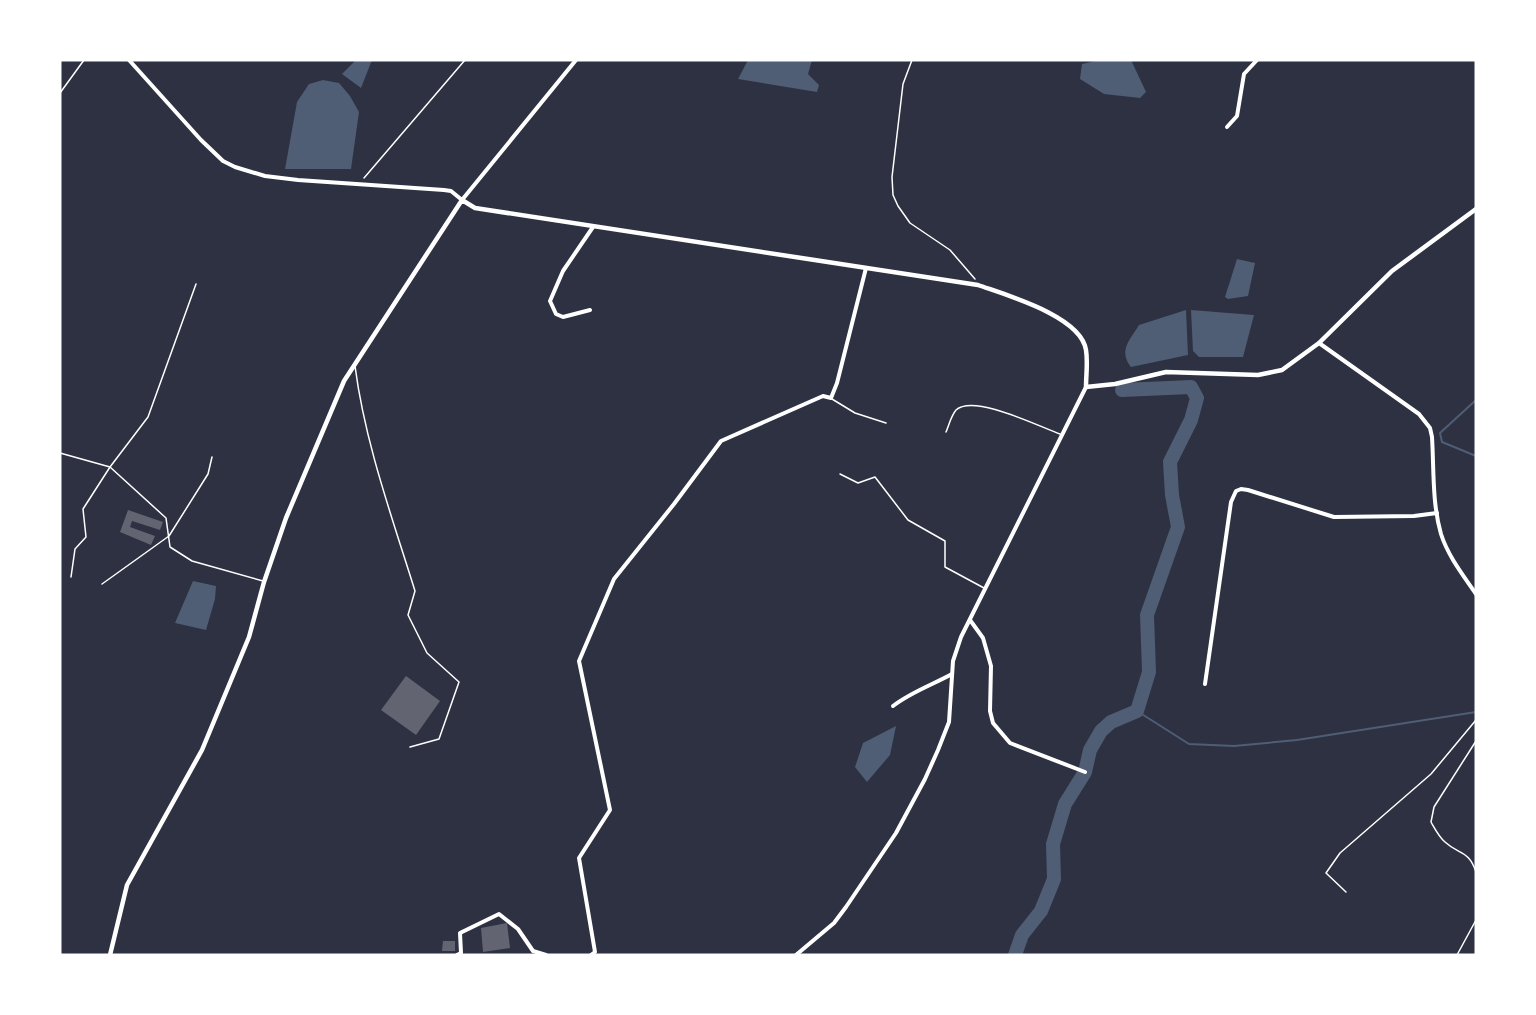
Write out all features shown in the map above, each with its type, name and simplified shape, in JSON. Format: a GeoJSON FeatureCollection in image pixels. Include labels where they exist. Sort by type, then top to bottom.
{"type":"FeatureCollection","features":[{"type":"Feature","properties":{"kind":"street"},"geometry":{"type":"LineString","coordinates":[[129,60],[223,161],[265,176],[451,191],[475,208],[978,285],[1030,304],[1061,319],[1072,328],[1086,348],[1086,387],[961,637],[953,661],[949,722],[938,750],[896,833],[834,924],[796,955]]}},
{"type":"Feature","properties":{"kind":"street"},"geometry":{"type":"LineString","coordinates":[[110,955],[127,885],[202,750],[249,638],[264,582],[286,519],[344,381],[462,200],[576,60]]}},
{"type":"Feature","properties":{"kind":"street"},"geometry":{"type":"LineString","coordinates":[[1227,127],[1238,116],[1245,74],[1257,60]]}},
{"type":"Feature","properties":{"kind":"street"},"geometry":{"type":"LineString","coordinates":[[1086,387],[1124,382],[1166,372],[1241,375],[1282,370],[1319,343],[1392,272],[1476,209]]}},
{"type":"Feature","properties":{"kind":"street"},"geometry":{"type":"LineString","coordinates":[[590,310],[563,317],[556,314],[550,301],[563,271],[593,227]]}},
{"type":"Feature","properties":{"kind":"street"},"geometry":{"type":"LineString","coordinates":[[591,955],[595,952],[579,858],[610,810],[579,661],[614,579],[721,441],[823,396],[831,399],[866,268]]}},
{"type":"Feature","properties":{"kind":"street"},"geometry":{"type":"LineString","coordinates":[[1319,343],[1404,402],[1419,414],[1430,428],[1437,513],[1441,534],[1476,594]]}},
{"type":"Feature","properties":{"kind":"street"},"geometry":{"type":"LineString","coordinates":[[1205,684],[1231,502],[1236,491],[1248,490],[1334,517],[1413,516],[1437,513]]}},
{"type":"Feature","properties":{"kind":"street"},"geometry":{"type":"LineString","coordinates":[[970,620],[983,638],[992,666],[990,711],[993,723],[1010,743],[1085,772]]}},
{"type":"Feature","properties":{"kind":"street"},"geometry":{"type":"LineString","coordinates":[[893,706],[909,694],[952,673]]}},
{"type":"Feature","properties":{"kind":"street"},"geometry":{"type":"LineString","coordinates":[[457,955],[460,953],[460,933],[499,914],[518,929],[533,951],[546,955]]}},
{"type":"Feature","properties":{"kind":"lane"},"geometry":{"type":"LineString","coordinates":[[60,93],[84,60]]}},
{"type":"Feature","properties":{"kind":"lane"},"geometry":{"type":"LineString","coordinates":[[71,577],[75,549],[86,537],[83,509],[110,467],[148,417],[196,284]]}},
{"type":"Feature","properties":{"kind":"lane"},"geometry":{"type":"LineString","coordinates":[[355,365],[360,404],[368,437],[415,591],[408,615],[427,652],[459,682],[439,740],[410,747]]}},
{"type":"Feature","properties":{"kind":"lane"},"geometry":{"type":"LineString","coordinates":[[831,399],[855,413],[885,423]]}},
{"type":"Feature","properties":{"kind":"lane"},"geometry":{"type":"LineString","coordinates":[[946,432],[952,415],[957,409],[967,405],[988,406],[1064,435]]}},
{"type":"Feature","properties":{"kind":"lane"},"geometry":{"type":"LineString","coordinates":[[60,453],[110,467],[166,518],[170,548],[192,561],[264,582]]}},
{"type":"Feature","properties":{"kind":"lane"},"geometry":{"type":"LineString","coordinates":[[102,584],[169,536],[208,474],[212,457]]}},
{"type":"Feature","properties":{"kind":"lane"},"geometry":{"type":"LineString","coordinates":[[840,474],[858,483],[875,477],[908,520],[945,541],[945,567],[985,588]]}},
{"type":"Feature","properties":{"kind":"path"},"geometry":{"type":"LineString","coordinates":[[359,184],[465,60]]}},
{"type":"Feature","properties":{"kind":"path"},"geometry":{"type":"LineString","coordinates":[[912,60],[903,84],[892,177],[893,195],[910,223],[950,250],[973,274],[978,285]]}},
{"type":"Feature","properties":{"kind":"path"},"geometry":{"type":"LineString","coordinates":[[1346,892],[1326,873],[1340,853],[1431,774],[1476,720]]}},
{"type":"Feature","properties":{"kind":"path"},"geometry":{"type":"LineString","coordinates":[[1476,741],[1434,807],[1431,822],[1444,842],[1472,860],[1476,872]]}},
{"type":"Feature","properties":{"kind":"path"},"geometry":{"type":"LineString","coordinates":[[1456,955],[1476,920]]}},
{"type":"Feature","properties":{"kind":"water"},"geometry":{"type":"Polygon","coordinates":[[[356,60],[372,60],[361,88],[342,74],[356,60]]]}},
{"type":"Feature","properties":{"kind":"water"},"geometry":{"type":"Polygon","coordinates":[[[748,60],[812,60],[808,74],[819,85],[817,92],[738,79],[748,60]]]}},
{"type":"Feature","properties":{"kind":"water"},"geometry":{"type":"Polygon","coordinates":[[[1100,60],[1131,60],[1146,92],[1140,98],[1104,94],[1080,79],[1082,64],[1100,60]]]}},
{"type":"Feature","properties":{"kind":"water"},"geometry":{"type":"Polygon","coordinates":[[[323,80],[339,83],[359,112],[351,169],[285,169],[297,102],[309,84],[323,80]]]}},
{"type":"Feature","properties":{"kind":"water"},"geometry":{"type":"Polygon","coordinates":[[[1237,259],[1255,263],[1248,296],[1228,299],[1225,297],[1237,259]]]}},
{"type":"Feature","properties":{"kind":"water"},"geometry":{"type":"Polygon","coordinates":[[[1186,310],[1188,355],[1131,367],[1125,350],[1139,325],[1186,310]]]}},
{"type":"Feature","properties":{"kind":"water"},"geometry":{"type":"Polygon","coordinates":[[[1191,310],[1254,315],[1243,357],[1199,357],[1193,351],[1191,310]]]}},
{"type":"Feature","properties":{"kind":"water"},"geometry":{"type":"Polygon","coordinates":[[[193,581],[216,586],[215,599],[206,630],[175,623],[193,581]]]}},
{"type":"Feature","properties":{"kind":"water"},"geometry":{"type":"Polygon","coordinates":[[[896,726],[890,755],[867,782],[855,767],[863,743],[896,726]]]}},
{"type":"Feature","properties":{"kind":"building"},"geometry":{"type":"Polygon","coordinates":[[[128,510],[163,522],[160,530],[132,521],[130,527],[155,536],[151,545],[120,532],[128,510]]]}},
{"type":"Feature","properties":{"kind":"building"},"geometry":{"type":"Polygon","coordinates":[[[406,676],[440,701],[416,735],[381,710],[406,676]]]}},
{"type":"Feature","properties":{"kind":"building"},"geometry":{"type":"Polygon","coordinates":[[[507,923],[510,948],[483,952],[481,928],[507,923]]]}},
{"type":"Feature","properties":{"kind":"building"},"geometry":{"type":"Polygon","coordinates":[[[443,941],[455,941],[455,951],[442,951],[443,941]]]}},
{"type":"Feature","properties":{"kind":"waterway"},"geometry":{"type":"LineString","coordinates":[[1015,955],[1022,935],[1041,911],[1054,879],[1053,844],[1065,804],[1085,772],[1090,750],[1101,731],[1111,722],[1137,711],[1149,672],[1147,615],[1178,527],[1172,495],[1170,462],[1191,420],[1197,398],[1191,387],[1122,390]]}},
{"type":"Feature","properties":{"kind":"waterway"},"geometry":{"type":"LineString","coordinates":[[1476,400],[1440,433],[1442,442],[1476,456]]}},
{"type":"Feature","properties":{"kind":"waterway"},"geometry":{"type":"LineString","coordinates":[[1137,711],[1189,744],[1234,746],[1297,740],[1476,712]]}}]}
